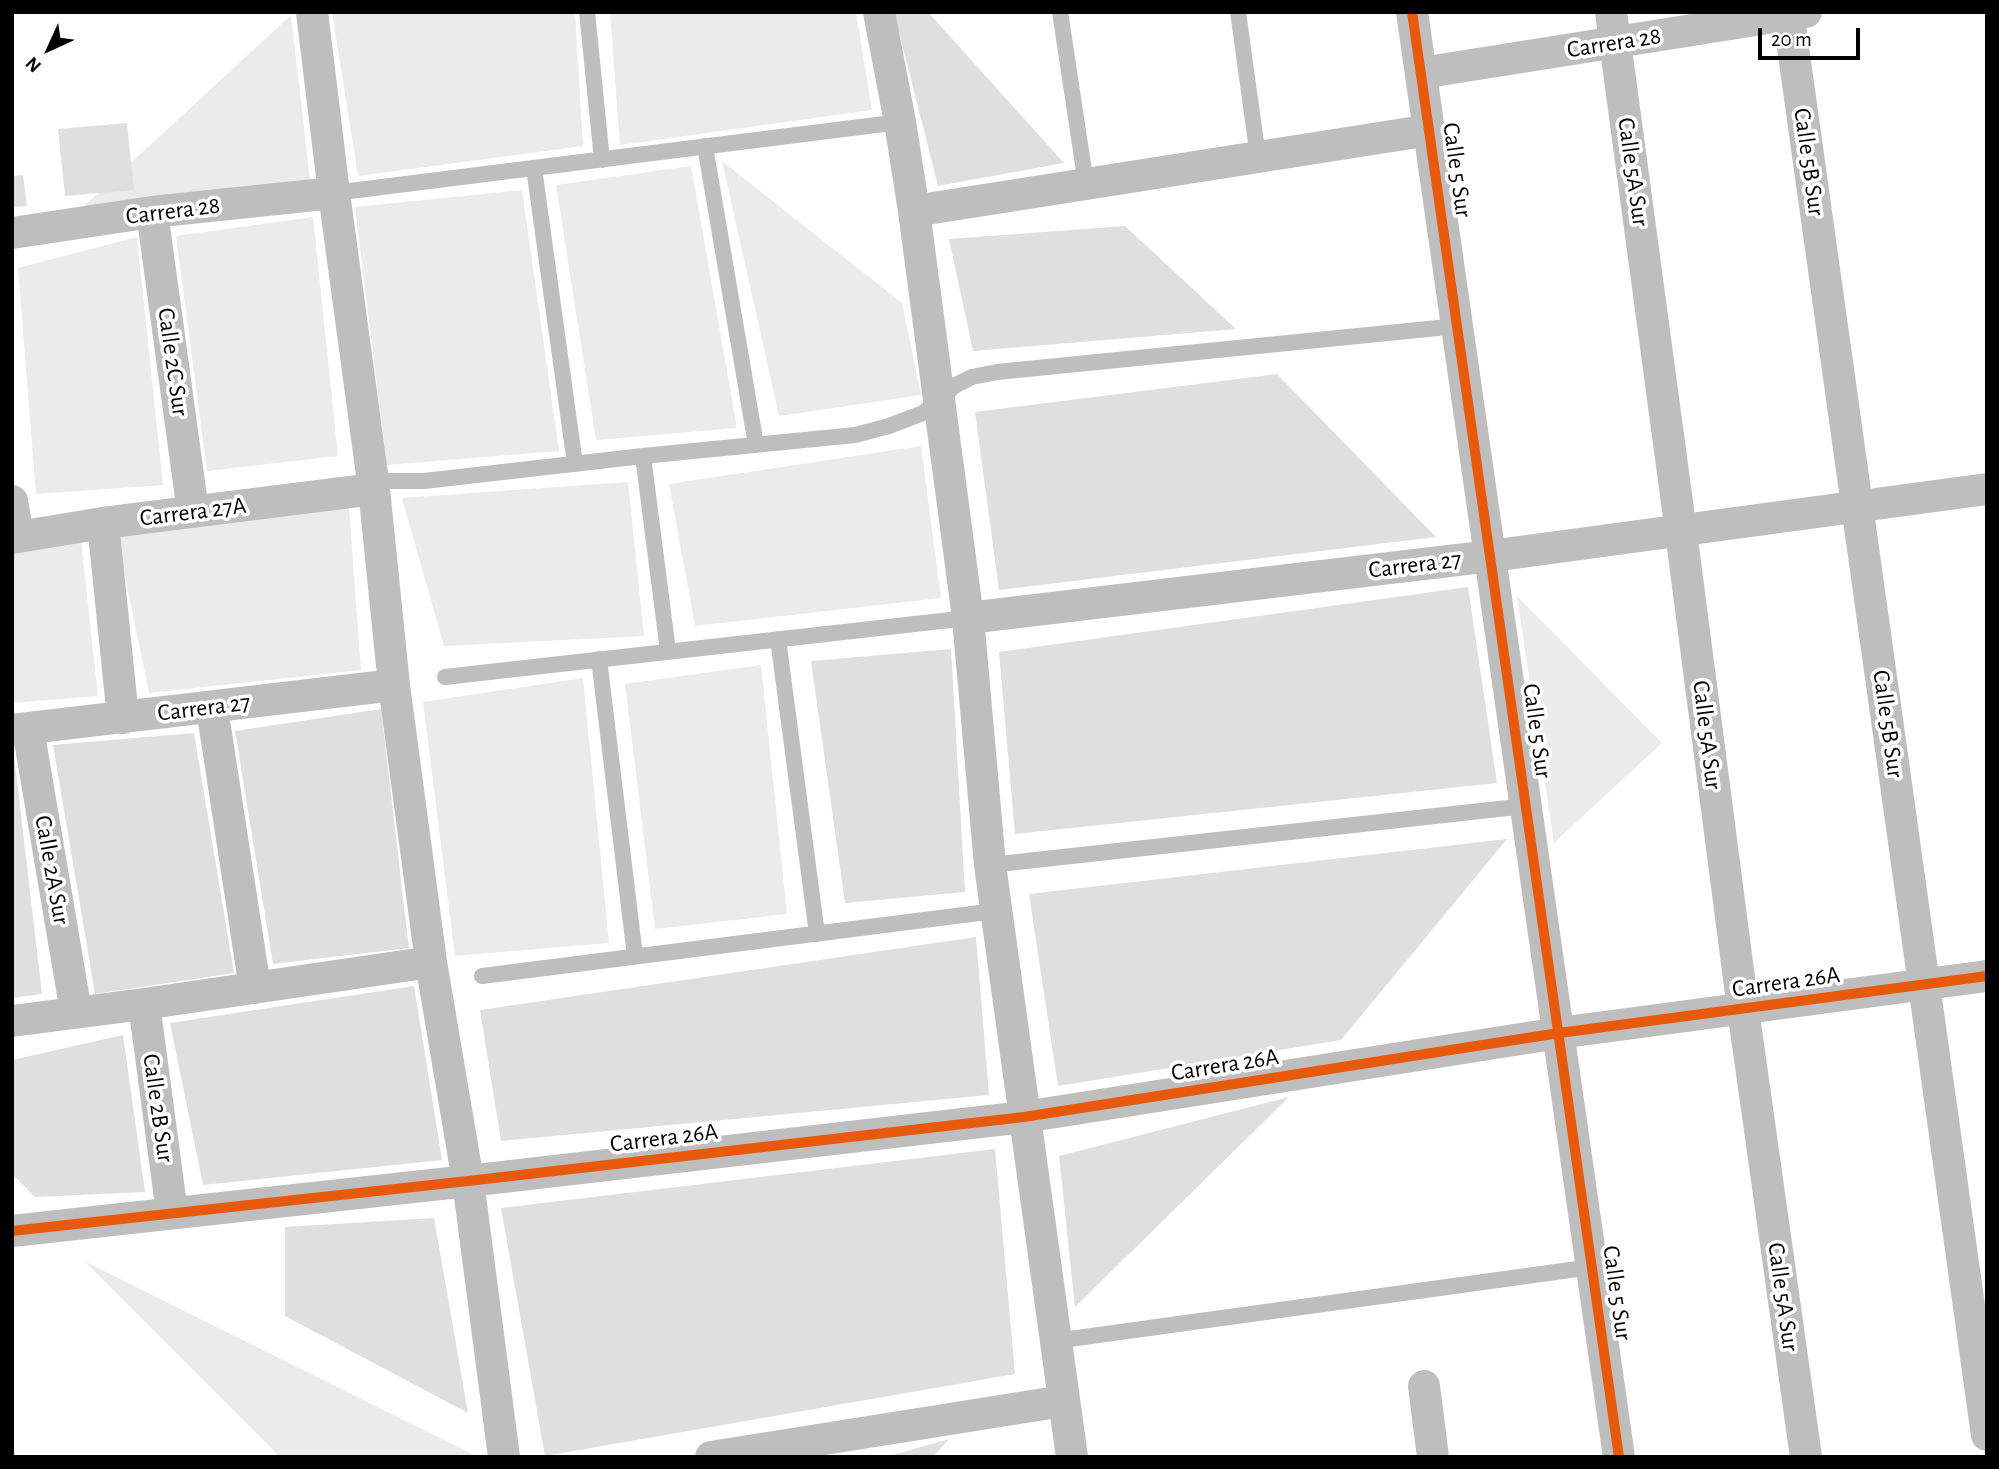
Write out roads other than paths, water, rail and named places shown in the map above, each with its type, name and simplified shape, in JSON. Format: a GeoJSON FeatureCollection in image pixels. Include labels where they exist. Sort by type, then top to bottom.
{"type":"FeatureCollection","features":[{"type":"Feature","properties":{"kind":"street"},"geometry":{"type":"LineString","coordinates":[[312,12],[374,489],[394,685],[431,962],[468,1181],[504,1457]]}},
{"type":"Feature","properties":{"kind":"street"},"geometry":{"type":"LineString","coordinates":[[879,12],[914,211],[968,618],[995,911],[1072,1457]]}},
{"type":"Feature","properties":{"kind":"street","name":"Calle 5 Sur"},"geometry":{"type":"LineString","coordinates":[[1412,12],[1619,1457]]}},
{"type":"Feature","properties":{"kind":"street","name":"Carrera 28"},"geometry":{"type":"LineString","coordinates":[[1421,73],[1613,27],[1794,13]]}},
{"type":"Feature","properties":{"kind":"street","name":"Calle 5B Sur"},"geometry":{"type":"LineString","coordinates":[[1794,13],[1857,506],[1987,1435]]}},
{"type":"Feature","properties":{"kind":"street","name":"Calle 5A Sur"},"geometry":{"type":"LineString","coordinates":[[1613,27],[1805,1457]]}},
{"type":"Feature","properties":{"kind":"street"},"geometry":{"type":"LineString","coordinates":[[914,211],[1430,130]]}},
{"type":"Feature","properties":{"kind":"street","name":"Carrera 28"},"geometry":{"type":"LineString","coordinates":[[12,233],[152,212],[334,193]]}},
{"type":"Feature","properties":{"kind":"street","name":"Calle 2C Sur"},"geometry":{"type":"LineString","coordinates":[[152,212],[194,512]]}},
{"type":"Feature","properties":{"kind":"street","name":"Carrera 27A"},"geometry":{"type":"LineString","coordinates":[[15,537],[103,523],[374,489]]}},
{"type":"Feature","properties":{"kind":"street","name":"Carrera 27"},"geometry":{"type":"LineString","coordinates":[[968,618],[1681,532],[1987,489]]}},
{"type":"Feature","properties":{"kind":"street"},"geometry":{"type":"LineString","coordinates":[[12,501],[15,537]]}},
{"type":"Feature","properties":{"kind":"street"},"geometry":{"type":"LineString","coordinates":[[103,523],[122,718]]}},
{"type":"Feature","properties":{"kind":"street","name":"Carrera 27"},"geometry":{"type":"LineString","coordinates":[[20,729],[394,685]]}},
{"type":"Feature","properties":{"kind":"street"},"geometry":{"type":"LineString","coordinates":[[212,708],[255,988]]}},
{"type":"Feature","properties":{"kind":"street","name":"Calle 2A Sur"},"geometry":{"type":"LineString","coordinates":[[20,729],[76,1012]]}},
{"type":"Feature","properties":{"kind":"street"},"geometry":{"type":"LineString","coordinates":[[12,1021],[431,962]]}},
{"type":"Feature","properties":{"kind":"street","name":"Carrera 26A"},"geometry":{"type":"LineString","coordinates":[[12,1230],[1024,1118],[1559,1033],[1987,976]]}},
{"type":"Feature","properties":{"kind":"street","name":"Calle 2B Sur"},"geometry":{"type":"LineString","coordinates":[[144,1004],[172,1213]]}},
{"type":"Feature","properties":{"kind":"street"},"geometry":{"type":"LineString","coordinates":[[1424,1386],[1433,1457]]}},
{"type":"Feature","properties":{"kind":"street"},"geometry":{"type":"LineString","coordinates":[[711,1457],[776,1452],[1063,1401]]}},
{"type":"Feature","properties":{"kind":"lane"},"geometry":{"type":"LineString","coordinates":[[587,12],[602,160]]}},
{"type":"Feature","properties":{"kind":"lane"},"geometry":{"type":"LineString","coordinates":[[1060,12],[1086,184]]}},
{"type":"Feature","properties":{"kind":"lane"},"geometry":{"type":"LineString","coordinates":[[1238,12],[1258,157]]}},
{"type":"Feature","properties":{"kind":"lane"},"geometry":{"type":"LineString","coordinates":[[334,193],[900,122]]}},
{"type":"Feature","properties":{"kind":"lane"},"geometry":{"type":"LineString","coordinates":[[705,146],[756,444]]}},
{"type":"Feature","properties":{"kind":"lane"},"geometry":{"type":"LineString","coordinates":[[534,168],[575,464]]}},
{"type":"Feature","properties":{"kind":"lane"},"geometry":{"type":"LineString","coordinates":[[374,489],[386,481],[416,481],[855,435],[923,413],[954,386],[972,377],[997,372],[1458,326]]}},
{"type":"Feature","properties":{"kind":"lane"},"geometry":{"type":"LineString","coordinates":[[643,456],[668,651]]}},
{"type":"Feature","properties":{"kind":"lane"},"geometry":{"type":"LineString","coordinates":[[445,677],[968,618]]}},
{"type":"Feature","properties":{"kind":"lane"},"geometry":{"type":"LineString","coordinates":[[778,639],[817,934]]}},
{"type":"Feature","properties":{"kind":"lane"},"geometry":{"type":"LineString","coordinates":[[599,659],[635,956]]}},
{"type":"Feature","properties":{"kind":"lane"},"geometry":{"type":"LineString","coordinates":[[990,865],[1526,806]]}},
{"type":"Feature","properties":{"kind":"lane"},"geometry":{"type":"LineString","coordinates":[[482,976],[995,911]]}},
{"type":"Feature","properties":{"kind":"lane"},"geometry":{"type":"LineString","coordinates":[[1055,1341],[1592,1267]]}}]}
